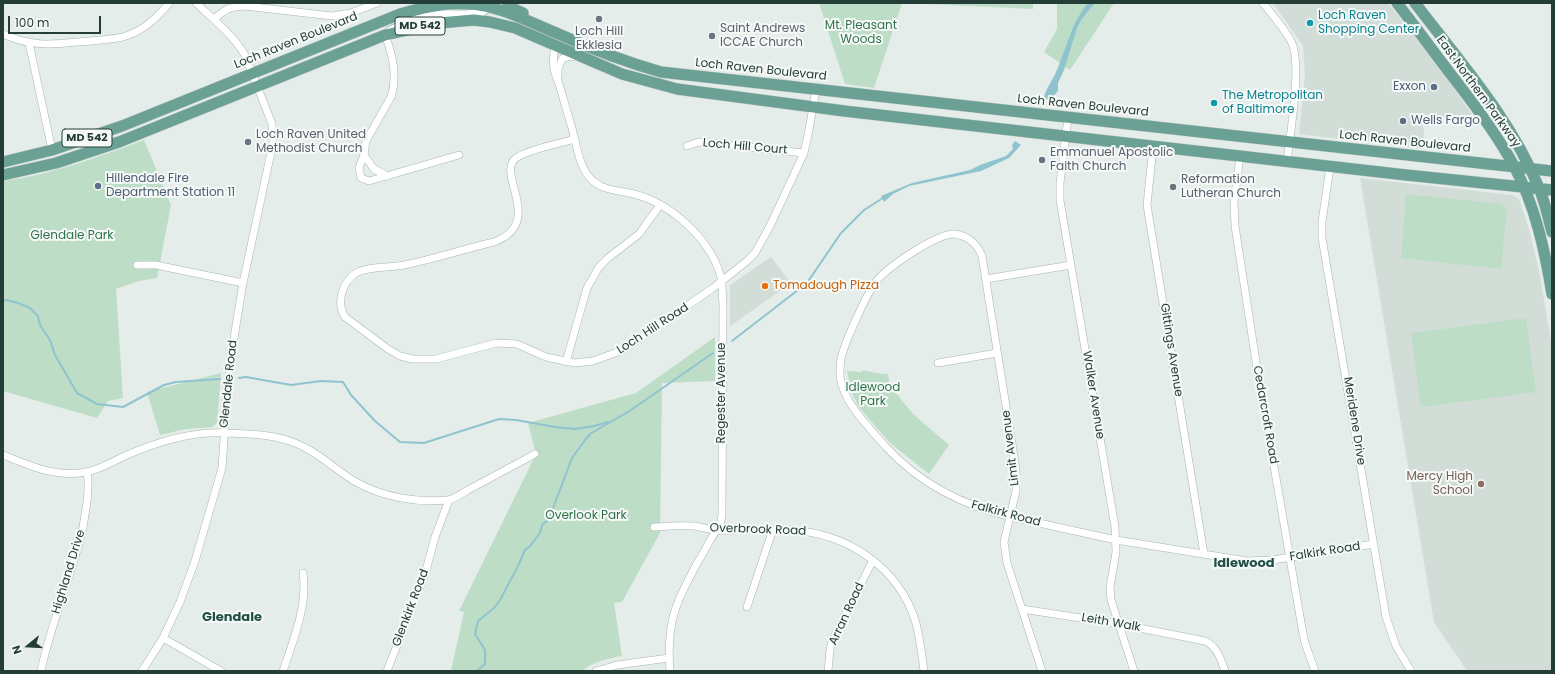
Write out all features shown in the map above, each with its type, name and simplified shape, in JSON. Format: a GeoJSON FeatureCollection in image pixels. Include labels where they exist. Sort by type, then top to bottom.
{"type":"FeatureCollection","features":[{"type":"Feature","properties":{"kind":"main road"},"geometry":{"type":"LineString","coordinates":[[428,7],[440,3]]}},
{"type":"Feature","properties":{"kind":"main road","name":"Loch Raven Boulevard"},"geometry":{"type":"LineString","coordinates":[[3,162],[52,150],[122,126],[384,20],[428,7],[459,3],[489,5],[508,12],[556,39],[615,66],[628,63],[661,72],[1552,171]]}},
{"type":"Feature","properties":{"kind":"main road"},"geometry":{"type":"LineString","coordinates":[[508,3],[514,9],[541,21],[556,39]]}},
{"type":"Feature","properties":{"kind":"main road","name":"East Northern Parkway"},"geometry":{"type":"LineString","coordinates":[[1397,3],[1493,132],[1514,167],[1531,207],[1544,250],[1552,294]]}},
{"type":"Feature","properties":{"kind":"main road","name":"East Northern Parkway"},"geometry":{"type":"LineString","coordinates":[[1415,3],[1491,102],[1508,127],[1540,190],[1552,232]]}},
{"type":"Feature","properties":{"kind":"main road","name":"Loch Raven Boulevard"},"geometry":{"type":"LineString","coordinates":[[3,175],[56,163],[119,142],[385,35],[432,24],[474,20],[490,22],[556,39],[585,59],[622,74],[677,89],[844,111],[1330,167],[1540,190],[1552,190]]}},
{"type":"Feature","properties":{"kind":"main road"},"geometry":{"type":"LineString","coordinates":[[768,84],[764,91],[770,102]]}},
{"type":"Feature","properties":{"kind":"main road"},"geometry":{"type":"LineString","coordinates":[[119,142],[122,126]]}},
{"type":"Feature","properties":{"kind":"main road"},"geometry":{"type":"LineString","coordinates":[[52,150],[56,163]]}},
{"type":"Feature","properties":{"kind":"street"},"geometry":{"type":"LineString","coordinates":[[3,34],[12,39],[48,45],[123,37],[147,26],[169,3]]}},
{"type":"Feature","properties":{"kind":"street","name":"Glendale Road"},"geometry":{"type":"LineString","coordinates":[[142,671],[163,638],[180,602],[191,573],[223,467],[232,350],[243,283],[273,138],[272,124],[253,73],[241,47],[196,3]]}},
{"type":"Feature","properties":{"kind":"street"},"geometry":{"type":"LineString","coordinates":[[214,19],[224,10],[232,6],[245,6],[332,16],[351,12],[377,3]]}},
{"type":"Feature","properties":{"kind":"street"},"geometry":{"type":"LineString","coordinates":[[1263,3],[1288,36],[1295,52],[1295,80],[1286,162]]}},
{"type":"Feature","properties":{"kind":"street"},"geometry":{"type":"LineString","coordinates":[[459,155],[369,181],[361,178],[358,171],[364,155],[366,141],[394,89],[394,65],[392,52],[385,35],[410,21],[439,15],[475,15],[482,12],[489,5]]}},
{"type":"Feature","properties":{"kind":"street","name":"Regester Avenue"},"geometry":{"type":"LineString","coordinates":[[556,39],[553,68],[585,171],[596,184],[604,188],[647,198],[660,204],[692,228],[716,264],[720,276],[723,304],[721,520],[720,526],[716,530],[682,590],[675,608],[669,639],[670,671]]}},
{"type":"Feature","properties":{"kind":"street"},"geometry":{"type":"LineString","coordinates":[[29,43],[52,150]]}},
{"type":"Feature","properties":{"kind":"street","name":"Regester Avenue"},"geometry":{"type":"LineString","coordinates":[[558,81],[558,69],[562,59],[569,56],[585,59]]}},
{"type":"Feature","properties":{"kind":"street","name":"Loch Hill Road"},"geometry":{"type":"LineString","coordinates":[[575,139],[527,153],[513,161],[510,170],[518,200],[518,216],[511,230],[504,237],[494,242],[410,263],[360,271],[352,276],[345,284],[340,304],[342,313],[388,350],[408,358],[427,360],[436,359],[490,344],[504,343],[517,344],[546,357],[566,362],[583,363],[594,361],[623,350],[720,282],[751,258],[770,226],[804,152],[816,89]]}},
{"type":"Feature","properties":{"kind":"street","name":"Walker Avenue"},"geometry":{"type":"LineString","coordinates":[[1068,117],[1060,193],[1115,527],[1116,540],[1114,569],[1110,587],[1114,611],[1134,671]]}},
{"type":"Feature","properties":{"kind":"street","name":"Loch Hill Court"},"geometry":{"type":"LineString","coordinates":[[687,146],[699,142],[804,152]]}},
{"type":"Feature","properties":{"kind":"street","name":"Gittings Avenue"},"geometry":{"type":"LineString","coordinates":[[1153,146],[1147,205],[1204,554]]}},
{"type":"Feature","properties":{"kind":"street"},"geometry":{"type":"LineString","coordinates":[[364,155],[374,169],[388,176]]}},
{"type":"Feature","properties":{"kind":"street","name":"Cedarcroft Road"},"geometry":{"type":"LineString","coordinates":[[1240,156],[1234,202],[1236,226],[1257,368],[1289,558],[1305,643],[1315,671]]}},
{"type":"Feature","properties":{"kind":"street","name":"Meridene Drive"},"geometry":{"type":"LineString","coordinates":[[1330,167],[1322,222],[1322,238],[1386,617],[1396,646],[1411,671]]}},
{"type":"Feature","properties":{"kind":"street"},"geometry":{"type":"LineString","coordinates":[[566,362],[587,288],[599,267],[608,258],[630,243],[639,234],[660,204]]}},
{"type":"Feature","properties":{"kind":"street","name":"Falkirk Road"},"geometry":{"type":"LineString","coordinates":[[954,234],[944,236],[918,249],[902,259],[878,278],[871,290],[841,359],[840,376],[852,406],[888,449],[930,484],[950,496],[989,512],[1116,540],[1247,561],[1289,558],[1374,544]]}},
{"type":"Feature","properties":{"kind":"street","name":"Limit Avenue"},"geometry":{"type":"LineString","coordinates":[[954,234],[969,239],[979,249],[982,256],[1016,469],[1016,491],[1004,542],[1005,550],[1007,562],[1042,671]]}},
{"type":"Feature","properties":{"kind":"street"},"geometry":{"type":"LineString","coordinates":[[137,265],[156,265],[243,283]]}},
{"type":"Feature","properties":{"kind":"street"},"geometry":{"type":"LineString","coordinates":[[986,280],[1071,265]]}},
{"type":"Feature","properties":{"kind":"street"},"geometry":{"type":"LineString","coordinates":[[938,363],[997,353]]}},
{"type":"Feature","properties":{"kind":"street"},"geometry":{"type":"LineString","coordinates":[[4,457],[33,468],[55,473],[73,474],[86,472],[162,442],[203,434],[225,433],[268,436],[283,438],[308,449],[356,482],[369,488],[402,498],[449,500],[535,454]]}},
{"type":"Feature","properties":{"kind":"street","name":"Highland Drive"},"geometry":{"type":"LineString","coordinates":[[42,671],[53,625],[70,577],[80,538],[88,501],[89,483],[86,472]]}},
{"type":"Feature","properties":{"kind":"street","name":"Glenkirk Road"},"geometry":{"type":"LineString","coordinates":[[387,671],[426,574],[435,537],[449,500]]}},
{"type":"Feature","properties":{"kind":"street","name":"Overbrook Road"},"geometry":{"type":"LineString","coordinates":[[654,527],[695,526],[716,530],[773,529],[802,531],[823,535],[850,546],[874,560],[892,577],[907,603],[915,622],[924,671]]}},
{"type":"Feature","properties":{"kind":"street"},"geometry":{"type":"LineString","coordinates":[[748,607],[773,529]]}},
{"type":"Feature","properties":{"kind":"street","name":"Arran Road"},"geometry":{"type":"LineString","coordinates":[[828,671],[832,641],[846,611],[874,560]]}},
{"type":"Feature","properties":{"kind":"street"},"geometry":{"type":"LineString","coordinates":[[283,671],[302,607],[304,584],[303,573]]}},
{"type":"Feature","properties":{"kind":"street","name":"Leith Walk"},"geometry":{"type":"LineString","coordinates":[[1022,609],[1118,624],[1208,642],[1215,649],[1225,671]]}},
{"type":"Feature","properties":{"kind":"street"},"geometry":{"type":"LineString","coordinates":[[163,638],[221,671]]}},
{"type":"Feature","properties":{"kind":"street"},"geometry":{"type":"LineString","coordinates":[[596,671],[617,665],[669,658]]}},
{"type":"Feature","properties":{"kind":"shaded area"},"geometry":{"type":"Polygon","coordinates":[[[1273,3],[1388,3],[1434,61],[1477,121],[1417,114],[1424,129],[1423,149],[1299,134],[1305,76],[1303,46],[1273,3]]]}},
{"type":"Feature","properties":{"kind":"shaded area","name":"Mercy High School"},"geometry":{"type":"Polygon","coordinates":[[[1360,178],[1512,195],[1518,198],[1520,202],[1529,229],[1539,271],[1552,347],[1552,671],[1467,671],[1434,622],[1360,178]]]}},
{"type":"Feature","properties":{"kind":"shaded area"},"geometry":{"type":"Polygon","coordinates":[[[771,257],[791,283],[730,326],[730,285],[771,257]]]}},
{"type":"Feature","properties":{"kind":"green space","name":"Mt. Pleasant Woods"},"geometry":{"type":"Polygon","coordinates":[[[819,3],[902,3],[874,88],[845,84],[819,3]]]}},
{"type":"Feature","properties":{"kind":"green space","name":"Mt. Pleasant Woods"},"geometry":{"type":"Polygon","coordinates":[[[907,3],[1033,3],[1033,9],[907,3]]]}},
{"type":"Feature","properties":{"kind":"green space"},"geometry":{"type":"Polygon","coordinates":[[[1057,3],[1114,3],[1070,70],[1044,52],[1057,29],[1057,3]]]}},
{"type":"Feature","properties":{"kind":"green space","name":"Glendale Park"},"geometry":{"type":"Polygon","coordinates":[[[144,140],[171,205],[157,278],[139,281],[116,289],[123,398],[108,401],[97,418],[3,391],[3,181],[57,170],[144,140]]]}},
{"type":"Feature","properties":{"kind":"green space"},"geometry":{"type":"Polygon","coordinates":[[[1406,194],[1502,204],[1507,210],[1501,269],[1401,258],[1406,194]]]}},
{"type":"Feature","properties":{"kind":"green space"},"geometry":{"type":"Polygon","coordinates":[[[1526,318],[1536,392],[1421,407],[1411,333],[1526,318]]]}},
{"type":"Feature","properties":{"kind":"green space","name":"Overlook Park"},"geometry":{"type":"Polygon","coordinates":[[[715,337],[715,381],[662,383],[660,533],[622,602],[614,603],[622,656],[606,659],[582,671],[451,671],[464,612],[459,611],[536,454],[528,423],[636,393],[715,337]]]}},
{"type":"Feature","properties":{"kind":"green space","name":"Idlewood Park"},"geometry":{"type":"Polygon","coordinates":[[[863,370],[888,374],[890,386],[913,414],[949,445],[929,474],[890,443],[858,406],[851,391],[847,371],[862,372],[863,370]]]}},
{"type":"Feature","properties":{"kind":"green space"},"geometry":{"type":"Polygon","coordinates":[[[221,373],[217,423],[212,427],[186,429],[160,435],[147,392],[221,373]]]}},
{"type":"Feature","properties":{"kind":"water"},"geometry":{"type":"Polygon","coordinates":[[[1088,3],[1095,3],[1081,20],[1077,28],[1064,70],[1058,83],[1058,91],[1049,101],[1044,97],[1045,94],[1060,63],[1073,27],[1088,3]]]}},
{"type":"Feature","properties":{"kind":"water"},"geometry":{"type":"Polygon","coordinates":[[[1015,141],[1021,145],[1009,158],[981,171],[909,186],[893,194],[884,202],[881,196],[912,183],[970,170],[1006,156],[1013,149],[1012,145],[1015,141]]]}},
{"type":"Feature","properties":{"kind":"waterway"},"geometry":{"type":"LineString","coordinates":[[732,341],[807,283],[841,233],[864,210],[883,198]]}},
{"type":"Feature","properties":{"kind":"waterway"},"geometry":{"type":"LineString","coordinates":[[3,301],[7,300],[30,308],[38,316],[40,325],[50,340],[55,355],[77,393],[97,404],[123,407],[164,385],[176,382],[220,379]]}},
{"type":"Feature","properties":{"kind":"waterway"},"geometry":{"type":"LineString","coordinates":[[477,671],[485,664],[485,650],[475,634],[478,621],[494,608],[500,600],[525,550],[540,533],[542,525],[549,519],[572,458],[585,440],[590,434],[628,412],[713,353]]}},
{"type":"Feature","properties":{"kind":"waterway"},"geometry":{"type":"LineString","coordinates":[[239,378],[246,377],[291,385],[321,381],[343,382],[351,395],[375,421],[400,442],[424,443],[499,419],[516,420],[575,429],[608,422]]}},
{"type":"Feature","properties":{"kind":"place","name":"Loch Hill Ekklesia"},"geometry":{"type":"Point","coordinates":[599,19]}},
{"type":"Feature","properties":{"kind":"place","name":"Loch Raven Shopping Center"},"geometry":{"type":"Point","coordinates":[1310,23]}},
{"type":"Feature","properties":{"kind":"place","name":"Saint Andrews ICCAE Church"},"geometry":{"type":"Point","coordinates":[712,36]}},
{"type":"Feature","properties":{"kind":"place","name":"Exxon"},"geometry":{"type":"Point","coordinates":[1434,87]}},
{"type":"Feature","properties":{"kind":"place","name":"The Metropolitan of Baltimore"},"geometry":{"type":"Point","coordinates":[1214,103]}},
{"type":"Feature","properties":{"kind":"place","name":"Wells Fargo"},"geometry":{"type":"Point","coordinates":[1403,121]}},
{"type":"Feature","properties":{"kind":"place","name":"Loch Raven United Methodist Church"},"geometry":{"type":"Point","coordinates":[248,142]}},
{"type":"Feature","properties":{"kind":"place","name":"Emmanuel Apostolic Faith Church"},"geometry":{"type":"Point","coordinates":[1042,160]}},
{"type":"Feature","properties":{"kind":"place","name":"Hillendale Fire Department Station 11"},"geometry":{"type":"Point","coordinates":[98,186]}},
{"type":"Feature","properties":{"kind":"place","name":"Reformation Lutheran Church"},"geometry":{"type":"Point","coordinates":[1173,187]}},
{"type":"Feature","properties":{"kind":"place","name":"Tomadough Pizza"},"geometry":{"type":"Point","coordinates":[765,286]}},
{"type":"Feature","properties":{"kind":"place","name":"Mercy High School"},"geometry":{"type":"Point","coordinates":[1481,484]}},
{"type":"Feature","properties":{"kind":"district","name":"Idlewood"},"geometry":{"type":"Point","coordinates":[1244,564]}},
{"type":"Feature","properties":{"kind":"district","name":"Glendale"},"geometry":{"type":"Point","coordinates":[232,618]}}]}
